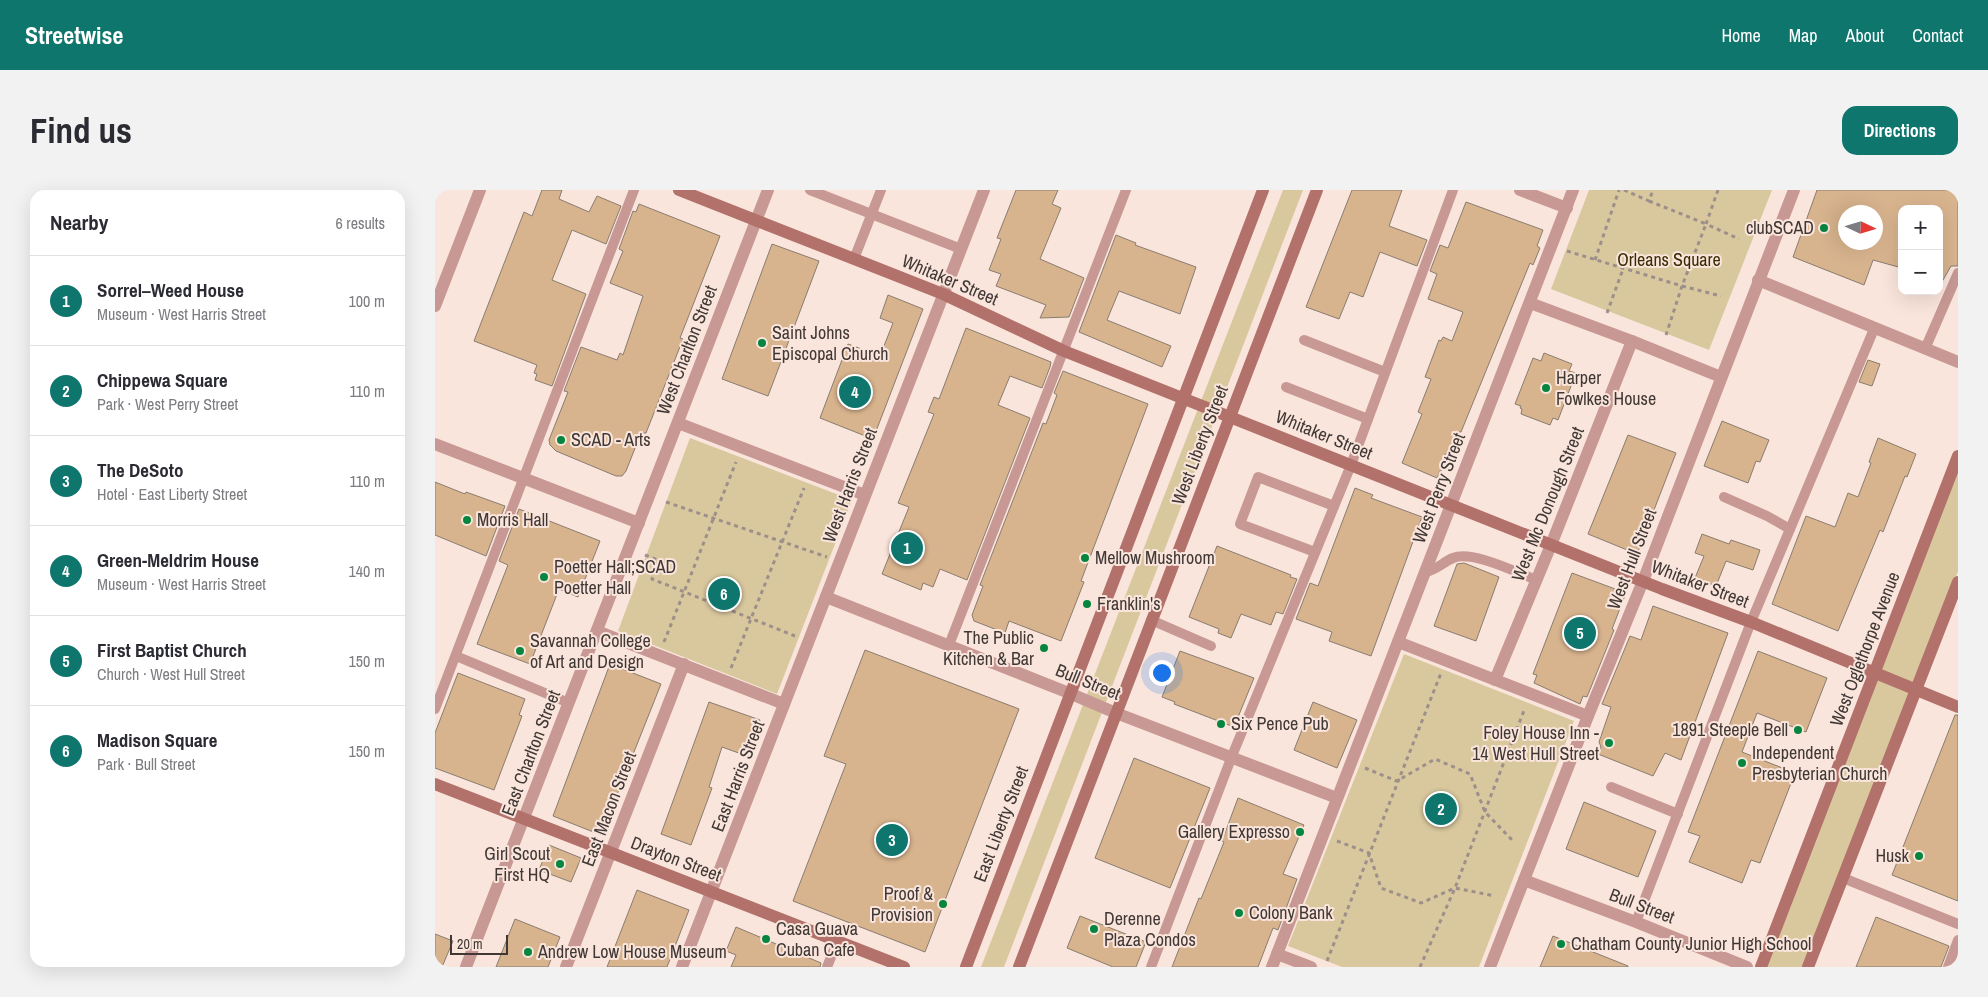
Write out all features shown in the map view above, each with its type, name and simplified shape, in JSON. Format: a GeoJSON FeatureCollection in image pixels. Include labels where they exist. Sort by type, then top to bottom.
{"type":"FeatureCollection","features":[{"type":"Feature","properties":{"kind":"main road","name":"Whitaker Street"},"geometry":{"type":"LineString","coordinates":[[679,190],[943,294],[1064,351],[1551,545],[1751,622],[1958,707]]}},
{"type":"Feature","properties":{"kind":"main road","name":"West Liberty Street"},"geometry":{"type":"LineString","coordinates":[[1069,693],[1263,190]]}},
{"type":"Feature","properties":{"kind":"main road","name":"West Liberty Street"},"geometry":{"type":"LineString","coordinates":[[1116,713],[1317,190]]}},
{"type":"Feature","properties":{"kind":"main road","name":"West Oglethorpe Avenue"},"geometry":{"type":"LineString","coordinates":[[1761,967],[1958,456]]}},
{"type":"Feature","properties":{"kind":"main road"},"geometry":{"type":"LineString","coordinates":[[1808,967],[1958,582]]}},
{"type":"Feature","properties":{"kind":"main road","name":"East Liberty Street"},"geometry":{"type":"LineString","coordinates":[[965,967],[1069,693]]}},
{"type":"Feature","properties":{"kind":"main road"},"geometry":{"type":"LineString","coordinates":[[1019,967],[1116,713]]}},
{"type":"Feature","properties":{"kind":"main road","name":"Drayton Street"},"geometry":{"type":"LineString","coordinates":[[435,784],[904,967]]}},
{"type":"Feature","properties":{"kind":"street"},"geometry":{"type":"LineString","coordinates":[[435,306],[480,190]]}},
{"type":"Feature","properties":{"kind":"street","name":"West Charlton Street"},"geometry":{"type":"LineString","coordinates":[[639,523],[769,190]]}},
{"type":"Feature","properties":{"kind":"street","name":"West Harris Street"},"geometry":{"type":"LineString","coordinates":[[826,597],[984,190]]}},
{"type":"Feature","properties":{"kind":"street"},"geometry":{"type":"LineString","coordinates":[[1521,190],[1567,208]]}},
{"type":"Feature","properties":{"kind":"street","name":"West Perry Street"},"geometry":{"type":"LineString","coordinates":[[1272,967],[1573,190]]}},
{"type":"Feature","properties":{"kind":"street","name":"West Hull Street"},"geometry":{"type":"LineString","coordinates":[[1490,967],[1643,581],[1794,190]]}},
{"type":"Feature","properties":{"kind":"street"},"geometry":{"type":"LineString","coordinates":[[1758,280],[1958,362]]}},
{"type":"Feature","properties":{"kind":"street"},"geometry":{"type":"LineString","coordinates":[[1530,303],[1721,377]]}},
{"type":"Feature","properties":{"kind":"street","name":"West Mc Donough Street"},"geometry":{"type":"LineString","coordinates":[[1495,680],[1632,341]]}},
{"type":"Feature","properties":{"kind":"street"},"geometry":{"type":"LineString","coordinates":[[678,423],[865,495]]}},
{"type":"Feature","properties":{"kind":"street"},"geometry":{"type":"LineString","coordinates":[[435,444],[639,523]]}},
{"type":"Feature","properties":{"kind":"street","name":"East Charlton Street"},"geometry":{"type":"LineString","coordinates":[[466,967],[639,523]]}},
{"type":"Feature","properties":{"kind":"street","name":"Bull Street"},"geometry":{"type":"LineString","coordinates":[[826,597],[1116,713],[1232,756],[1337,798]]}},
{"type":"Feature","properties":{"kind":"street","name":"East Harris Street"},"geometry":{"type":"LineString","coordinates":[[682,967],[826,597]]}},
{"type":"Feature","properties":{"kind":"street"},"geometry":{"type":"LineString","coordinates":[[597,631],[784,704]]}},
{"type":"Feature","properties":{"kind":"street"},"geometry":{"type":"LineString","coordinates":[[1398,642],[1588,716]]}},
{"type":"Feature","properties":{"kind":"street","name":"East Macon Street"},"geometry":{"type":"LineString","coordinates":[[566,967],[684,664]]}},
{"type":"Feature","properties":{"kind":"street","name":"Bull Street"},"geometry":{"type":"LineString","coordinates":[[1524,880],[1636,922],[1747,967]]}},
{"type":"Feature","properties":{"kind":"street"},"geometry":{"type":"LineString","coordinates":[[1277,954],[1311,967]]}},
{"type":"Feature","properties":{"kind":"lane"},"geometry":{"type":"LineString","coordinates":[[435,709],[635,190]]}},
{"type":"Feature","properties":{"kind":"lane"},"geometry":{"type":"LineString","coordinates":[[809,190],[961,249]]}},
{"type":"Feature","properties":{"kind":"lane"},"geometry":{"type":"LineString","coordinates":[[854,259],[881,190]]}},
{"type":"Feature","properties":{"kind":"lane"},"geometry":{"type":"LineString","coordinates":[[949,645],[1126,190]]}},
{"type":"Feature","properties":{"kind":"lane"},"geometry":{"type":"LineString","coordinates":[[1151,967],[1232,756],[1351,465],[1453,190]]}},
{"type":"Feature","properties":{"kind":"lane"},"geometry":{"type":"LineString","coordinates":[[1925,349],[1958,273]]}},
{"type":"Feature","properties":{"kind":"lane"},"geometry":{"type":"LineString","coordinates":[[1636,922],[1751,622],[1874,329]]}},
{"type":"Feature","properties":{"kind":"lane"},"geometry":{"type":"LineString","coordinates":[[1304,340],[1385,372]]}},
{"type":"Feature","properties":{"kind":"lane"},"geometry":{"type":"LineString","coordinates":[[1286,387],[1368,419]]}},
{"type":"Feature","properties":{"kind":"lane"},"geometry":{"type":"LineString","coordinates":[[1315,552],[1239,524],[1258,477],[1334,506]]}},
{"type":"Feature","properties":{"kind":"lane"},"geometry":{"type":"LineString","coordinates":[[1724,498],[1767,516],[1790,530]]}},
{"type":"Feature","properties":{"kind":"lane"},"geometry":{"type":"LineString","coordinates":[[1425,572],[1435,571],[1454,558],[1471,556],[1537,580]]}},
{"type":"Feature","properties":{"kind":"lane"},"geometry":{"type":"LineString","coordinates":[[1151,620],[1211,646]]}},
{"type":"Feature","properties":{"kind":"lane"},"geometry":{"type":"LineString","coordinates":[[455,656],[569,703]]}},
{"type":"Feature","properties":{"kind":"lane"},"geometry":{"type":"LineString","coordinates":[[1611,787],[1678,814]]}},
{"type":"Feature","properties":{"kind":"lane"},"geometry":{"type":"LineString","coordinates":[[1843,878],[1958,924]]}},
{"type":"Feature","properties":{"kind":"lane"},"geometry":{"type":"LineString","coordinates":[[827,967],[838,940]]}},
{"type":"Feature","properties":{"kind":"lane"},"geometry":{"type":"LineString","coordinates":[[1948,967],[1958,940]]}},
{"type":"Feature","properties":{"kind":"path"},"geometry":{"type":"LineString","coordinates":[[1595,260],[1619,190]]}},
{"type":"Feature","properties":{"kind":"path"},"geometry":{"type":"LineString","coordinates":[[1624,190],[1739,238]]}},
{"type":"Feature","properties":{"kind":"path"},"geometry":{"type":"LineString","coordinates":[[1649,201],[1653,190]]}},
{"type":"Feature","properties":{"kind":"path"},"geometry":{"type":"LineString","coordinates":[[1665,335],[1718,190]]}},
{"type":"Feature","properties":{"kind":"path"},"geometry":{"type":"LineString","coordinates":[[1567,251],[1623,269],[1721,296]]}},
{"type":"Feature","properties":{"kind":"path"},"geometry":{"type":"LineString","coordinates":[[1607,313],[1623,269]]}},
{"type":"Feature","properties":{"kind":"path"},"geometry":{"type":"LineString","coordinates":[[662,647],[738,457]]}},
{"type":"Feature","properties":{"kind":"path"},"geometry":{"type":"LineString","coordinates":[[728,674],[806,483]]}},
{"type":"Feature","properties":{"kind":"path"},"geometry":{"type":"LineString","coordinates":[[666,502],[829,558]]}},
{"type":"Feature","properties":{"kind":"path"},"geometry":{"type":"LineString","coordinates":[[645,555],[657,560],[652,579],[800,638]]}},
{"type":"Feature","properties":{"kind":"path"},"geometry":{"type":"LineString","coordinates":[[1327,961],[1446,661]]}},
{"type":"Feature","properties":{"kind":"path"},"geometry":{"type":"LineString","coordinates":[[1420,967],[1455,888],[1527,703]]}},
{"type":"Feature","properties":{"kind":"path"},"geometry":{"type":"LineString","coordinates":[[1397,781],[1435,759],[1471,774],[1485,812],[1513,841]]}},
{"type":"Feature","properties":{"kind":"path"},"geometry":{"type":"LineString","coordinates":[[1358,765],[1397,781]]}},
{"type":"Feature","properties":{"kind":"path"},"geometry":{"type":"LineString","coordinates":[[1331,838],[1369,853],[1381,888],[1421,903],[1455,888],[1495,896]]}},
{"type":"Feature","properties":{"kind":"green space"},"geometry":{"type":"Polygon","coordinates":[[[1283,190],[1303,190],[1004,967],[981,967],[1283,190]]]}},
{"type":"Feature","properties":{"kind":"green space","name":"Orleans Square"},"geometry":{"type":"Polygon","coordinates":[[[1589,190],[1772,190],[1709,350],[1551,289],[1589,190]]]}},
{"type":"Feature","properties":{"kind":"green space"},"geometry":{"type":"Polygon","coordinates":[[[690,438],[852,500],[777,694],[618,631],[690,438]]]}},
{"type":"Feature","properties":{"kind":"green space"},"geometry":{"type":"Polygon","coordinates":[[[1958,454],[1958,571],[1808,967],[1756,967],[1958,454]]]}},
{"type":"Feature","properties":{"kind":"green space"},"geometry":{"type":"Polygon","coordinates":[[[1404,654],[1574,721],[1479,967],[1342,967],[1288,946],[1404,654]]]}},
{"type":"Feature","properties":{"kind":"building"},"geometry":{"type":"Polygon","coordinates":[[[542,190],[562,190],[559,199],[589,212],[597,196],[621,206],[606,244],[572,230],[552,280],[586,294],[552,386],[535,380],[537,374],[534,373],[537,365],[474,341],[524,212],[532,216],[542,190]]]}},
{"type":"Feature","properties":{"kind":"building"},"geometry":{"type":"Polygon","coordinates":[[[1016,190],[1058,190],[1052,204],[1061,208],[1040,259],[1084,278],[1069,317],[1040,318],[1046,305],[996,286],[1001,274],[989,270],[1001,239],[997,238],[1016,190]]]}},
{"type":"Feature","properties":{"kind":"building"},"geometry":{"type":"Polygon","coordinates":[[[1352,190],[1402,190],[1389,226],[1427,240],[1417,266],[1380,252],[1363,297],[1350,292],[1339,319],[1306,307],[1352,190]]]}},
{"type":"Feature","properties":{"kind":"building"},"geometry":{"type":"Polygon","coordinates":[[[1817,190],[1958,190],[1958,266],[1951,266],[1943,280],[1943,205],[1898,205],[1898,267],[1873,260],[1864,285],[1793,257],[1817,190]]]}},
{"type":"Feature","properties":{"kind":"building"},"geometry":{"type":"Polygon","coordinates":[[[1466,202],[1543,230],[1537,246],[1540,248],[1533,265],[1530,263],[1461,432],[1459,432],[1452,450],[1444,455],[1447,463],[1437,478],[1402,463],[1422,414],[1418,412],[1431,379],[1425,377],[1439,340],[1441,341],[1443,337],[1452,341],[1463,312],[1428,299],[1437,274],[1430,271],[1440,245],[1448,248],[1466,202]]]}},
{"type":"Feature","properties":{"kind":"building"},"geometry":{"type":"Polygon","coordinates":[[[639,204],[720,236],[680,338],[683,339],[646,433],[641,433],[626,471],[622,476],[616,476],[556,451],[550,445],[549,440],[568,392],[564,391],[581,347],[617,360],[620,353],[623,355],[643,296],[610,283],[623,251],[619,249],[633,211],[636,212],[639,204]]]}},
{"type":"Feature","properties":{"kind":"building"},"geometry":{"type":"Polygon","coordinates":[[[1116,235],[1136,243],[1135,245],[1196,267],[1180,314],[1119,291],[1107,320],[1171,346],[1162,367],[1079,332],[1116,235]]]}},
{"type":"Feature","properties":{"kind":"building","name":"Saint Johns Episcopal Church"},"geometry":{"type":"Polygon","coordinates":[[[772,244],[819,261],[768,396],[722,379],[772,244]]]}},
{"type":"Feature","properties":{"kind":"building"},"geometry":{"type":"Polygon","coordinates":[[[888,295],[923,309],[873,439],[820,418],[848,344],[880,356],[893,323],[880,318],[888,295]]]}},
{"type":"Feature","properties":{"kind":"building"},"geometry":{"type":"Polygon","coordinates":[[[966,328],[1051,362],[1042,388],[1010,376],[998,405],[1030,418],[967,580],[940,569],[933,587],[923,583],[921,590],[882,574],[909,507],[898,503],[934,414],[928,412],[934,397],[939,399],[966,328]]]}},
{"type":"Feature","properties":{"kind":"building","name":"Harper Fowlkes House"},"geometry":{"type":"Polygon","coordinates":[[[1544,353],[1572,364],[1569,371],[1576,373],[1558,420],[1553,418],[1550,425],[1521,414],[1521,406],[1515,404],[1533,358],[1541,361],[1544,353]]]}},
{"type":"Feature","properties":{"kind":"building"},"geometry":{"type":"Polygon","coordinates":[[[1868,360],[1880,364],[1872,386],[1859,382],[1868,360]]]}},
{"type":"Feature","properties":{"kind":"building"},"geometry":{"type":"Polygon","coordinates":[[[1063,371],[1148,404],[1081,581],[1084,582],[1061,641],[1009,621],[1005,633],[974,621],[972,615],[983,586],[980,585],[1043,423],[1046,424],[1057,395],[1054,393],[1063,371]]]}},
{"type":"Feature","properties":{"kind":"building"},"geometry":{"type":"Polygon","coordinates":[[[1722,421],[1769,440],[1760,462],[1756,461],[1748,483],[1704,466],[1722,421]]]}},
{"type":"Feature","properties":{"kind":"building"},"geometry":{"type":"Polygon","coordinates":[[[1628,435],[1676,453],[1637,554],[1588,534],[1628,435]]]}},
{"type":"Feature","properties":{"kind":"building"},"geometry":{"type":"Polygon","coordinates":[[[1878,438],[1916,454],[1907,477],[1905,476],[1883,532],[1880,530],[1838,631],[1772,604],[1806,516],[1835,527],[1848,493],[1858,497],[1878,438]]]}},
{"type":"Feature","properties":{"kind":"building","name":"Morris Hall"},"geometry":{"type":"Polygon","coordinates":[[[435,482],[465,494],[466,492],[505,506],[486,556],[435,535],[435,482]]]}},
{"type":"Feature","properties":{"kind":"building"},"geometry":{"type":"Polygon","coordinates":[[[1355,488],[1373,495],[1371,498],[1422,517],[1371,656],[1329,641],[1332,632],[1296,619],[1310,583],[1318,586],[1355,488]]]}},
{"type":"Feature","properties":{"kind":"building","name":"Poetter Hall;SCAD Poetter Hall"},"geometry":{"type":"Polygon","coordinates":[[[519,509],[600,541],[578,597],[559,589],[530,664],[477,644],[508,565],[499,561],[519,509]]]}},
{"type":"Feature","properties":{"kind":"building"},"geometry":{"type":"Polygon","coordinates":[[[1702,534],[1729,544],[1731,540],[1760,550],[1753,570],[1726,561],[1716,586],[1695,578],[1704,556],[1695,553],[1702,534]]]}},
{"type":"Feature","properties":{"kind":"building"},"geometry":{"type":"Polygon","coordinates":[[[1217,546],[1297,579],[1283,614],[1276,612],[1271,625],[1241,614],[1231,638],[1218,633],[1219,629],[1189,617],[1217,546]]]}},
{"type":"Feature","properties":{"kind":"building"},"geometry":{"type":"Polygon","coordinates":[[[1464,563],[1499,577],[1476,641],[1434,626],[1457,564],[1464,563]]]}},
{"type":"Feature","properties":{"kind":"building"},"geometry":{"type":"Polygon","coordinates":[[[1572,573],[1626,593],[1612,629],[1614,630],[1587,697],[1583,696],[1580,704],[1534,683],[1537,675],[1533,674],[1572,573]]]}},
{"type":"Feature","properties":{"kind":"building"},"geometry":{"type":"Polygon","coordinates":[[[1653,606],[1728,633],[1681,760],[1665,753],[1653,776],[1598,754],[1601,747],[1599,742],[1611,707],[1602,704],[1630,636],[1641,640],[1653,606]]]}},
{"type":"Feature","properties":{"kind":"building"},"geometry":{"type":"Polygon","coordinates":[[[865,650],[1019,709],[925,952],[793,901],[846,764],[824,756],[865,650]]]}},
{"type":"Feature","properties":{"kind":"building"},"geometry":{"type":"Polygon","coordinates":[[[1180,651],[1254,678],[1234,727],[1174,704],[1175,702],[1162,697],[1180,651]]]}},
{"type":"Feature","properties":{"kind":"building","name":"Independent Presbyterian Church"},"geometry":{"type":"Polygon","coordinates":[[[1758,651],[1827,678],[1806,732],[1757,713],[1742,752],[1795,773],[1760,863],[1751,860],[1742,883],[1689,862],[1700,836],[1688,832],[1758,651]]]}},
{"type":"Feature","properties":{"kind":"building"},"geometry":{"type":"Polygon","coordinates":[[[610,664],[661,684],[601,835],[553,816],[610,664]]]}},
{"type":"Feature","properties":{"kind":"building"},"geometry":{"type":"Polygon","coordinates":[[[458,673],[525,699],[519,715],[522,716],[494,790],[435,768],[435,733],[458,673]]]}},
{"type":"Feature","properties":{"kind":"building"},"geometry":{"type":"Polygon","coordinates":[[[709,702],[760,720],[747,756],[722,747],[709,787],[712,788],[691,845],[661,834],[709,702]]]}},
{"type":"Feature","properties":{"kind":"building"},"geometry":{"type":"Polygon","coordinates":[[[1313,702],[1357,720],[1337,768],[1294,750],[1313,702]]]}},
{"type":"Feature","properties":{"kind":"building"},"geometry":{"type":"Polygon","coordinates":[[[1955,715],[1958,715],[1958,901],[1892,875],[1955,715]]]}},
{"type":"Feature","properties":{"kind":"building"},"geometry":{"type":"Polygon","coordinates":[[[1134,758],[1210,788],[1170,888],[1095,858],[1134,758]]]}},
{"type":"Feature","properties":{"kind":"building","name":"Colony Bank"},"geometry":{"type":"Polygon","coordinates":[[[1238,798],[1304,825],[1283,874],[1297,879],[1278,930],[1273,928],[1258,967],[1172,967],[1199,898],[1201,899],[1224,842],[1222,841],[1238,798]]]}},
{"type":"Feature","properties":{"kind":"building"},"geometry":{"type":"Polygon","coordinates":[[[1584,802],[1656,831],[1638,877],[1566,849],[1584,802]]]}},
{"type":"Feature","properties":{"kind":"building","name":"Girl Scout First HQ"},"geometry":{"type":"Polygon","coordinates":[[[549,845],[581,858],[571,882],[539,870],[549,845]]]}},
{"type":"Feature","properties":{"kind":"building"},"geometry":{"type":"Polygon","coordinates":[[[637,890],[689,910],[667,967],[607,967],[637,890]]]}},
{"type":"Feature","properties":{"kind":"building","name":"Derenne Plaza Condos"},"geometry":{"type":"Polygon","coordinates":[[[1080,916],[1146,942],[1136,967],[1113,967],[1067,948],[1080,916]]]}},
{"type":"Feature","properties":{"kind":"building"},"geometry":{"type":"Polygon","coordinates":[[[1876,917],[1949,946],[1941,967],[1856,967],[1876,917]]]}},
{"type":"Feature","properties":{"kind":"building","name":"Andrew Low House Museum"},"geometry":{"type":"Polygon","coordinates":[[[515,919],[560,937],[548,967],[496,967],[515,919]]]}},
{"type":"Feature","properties":{"kind":"building"},"geometry":{"type":"Polygon","coordinates":[[[736,927],[821,963],[820,967],[731,967],[736,955],[726,951],[736,927]]]}},
{"type":"Feature","properties":{"kind":"building"},"geometry":{"type":"Polygon","coordinates":[[[435,934],[453,941],[442,967],[435,967],[435,934]]]}},
{"type":"Feature","properties":{"kind":"building"},"geometry":{"type":"Polygon","coordinates":[[[1553,936],[1628,966],[1628,967],[1540,967],[1553,936]]]}},
{"type":"Feature","properties":{"kind":"place","name":"clubSCAD"},"geometry":{"type":"Point","coordinates":[1824,228]}},
{"type":"Feature","properties":{"kind":"place","name":"Saint Johns Episcopal Church"},"geometry":{"type":"Point","coordinates":[762,343]}},
{"type":"Feature","properties":{"kind":"place","name":"Harper Fowlkes House"},"geometry":{"type":"Point","coordinates":[1546,388]}},
{"type":"Feature","properties":{"kind":"place","name":"Green-Meldrim House"},"geometry":{"type":"Point","coordinates":[855,392]}},
{"type":"Feature","properties":{"kind":"place","name":"SCAD - Arts"},"geometry":{"type":"Point","coordinates":[561,440]}},
{"type":"Feature","properties":{"kind":"place","name":"Morris Hall"},"geometry":{"type":"Point","coordinates":[467,520]}},
{"type":"Feature","properties":{"kind":"place","name":"Sorrel–Weed House"},"geometry":{"type":"Point","coordinates":[907,548]}},
{"type":"Feature","properties":{"kind":"place","name":"Mellow Mushroom"},"geometry":{"type":"Point","coordinates":[1085,558]}},
{"type":"Feature","properties":{"kind":"place","name":"Poetter Hall;SCAD Poetter Hall"},"geometry":{"type":"Point","coordinates":[544,577]}},
{"type":"Feature","properties":{"kind":"place","name":"Madison Square"},"geometry":{"type":"Point","coordinates":[724,594]}},
{"type":"Feature","properties":{"kind":"place","name":"Franklin's"},"geometry":{"type":"Point","coordinates":[1087,604]}},
{"type":"Feature","properties":{"kind":"place","name":"First Baptist Church"},"geometry":{"type":"Point","coordinates":[1580,633]}},
{"type":"Feature","properties":{"kind":"place","name":"The Public Kitchen & Bar"},"geometry":{"type":"Point","coordinates":[1044,648]}},
{"type":"Feature","properties":{"kind":"place","name":"Savannah College of Art and Design"},"geometry":{"type":"Point","coordinates":[520,651]}},
{"type":"Feature","properties":{"kind":"place","name":"Six Pence Pub"},"geometry":{"type":"Point","coordinates":[1221,724]}},
{"type":"Feature","properties":{"kind":"place","name":"1891 Steeple Bell"},"geometry":{"type":"Point","coordinates":[1798,730]}},
{"type":"Feature","properties":{"kind":"place","name":"Foley House Inn - 14 West Hull Street"},"geometry":{"type":"Point","coordinates":[1609,743]}},
{"type":"Feature","properties":{"kind":"place","name":"Independent Presbyterian Church"},"geometry":{"type":"Point","coordinates":[1742,763]}},
{"type":"Feature","properties":{"kind":"place","name":"Chippewa Square"},"geometry":{"type":"Point","coordinates":[1441,809]}},
{"type":"Feature","properties":{"kind":"place","name":"Gallery Expresso"},"geometry":{"type":"Point","coordinates":[1300,832]}},
{"type":"Feature","properties":{"kind":"place","name":"The DeSoto"},"geometry":{"type":"Point","coordinates":[892,840]}},
{"type":"Feature","properties":{"kind":"place","name":"Husk"},"geometry":{"type":"Point","coordinates":[1919,856]}},
{"type":"Feature","properties":{"kind":"place","name":"Girl Scout First HQ"},"geometry":{"type":"Point","coordinates":[560,864]}},
{"type":"Feature","properties":{"kind":"place","name":"Proof & Provision"},"geometry":{"type":"Point","coordinates":[943,904]}},
{"type":"Feature","properties":{"kind":"place","name":"Colony Bank"},"geometry":{"type":"Point","coordinates":[1239,913]}},
{"type":"Feature","properties":{"kind":"place","name":"Derenne Plaza Condos"},"geometry":{"type":"Point","coordinates":[1094,929]}},
{"type":"Feature","properties":{"kind":"place","name":"Casa Guava Cuban Cafe"},"geometry":{"type":"Point","coordinates":[766,939]}},
{"type":"Feature","properties":{"kind":"place","name":"Chatham County Junior High School"},"geometry":{"type":"Point","coordinates":[1561,944]}},
{"type":"Feature","properties":{"kind":"place","name":"Andrew Low House Museum"},"geometry":{"type":"Point","coordinates":[528,952]}}]}
